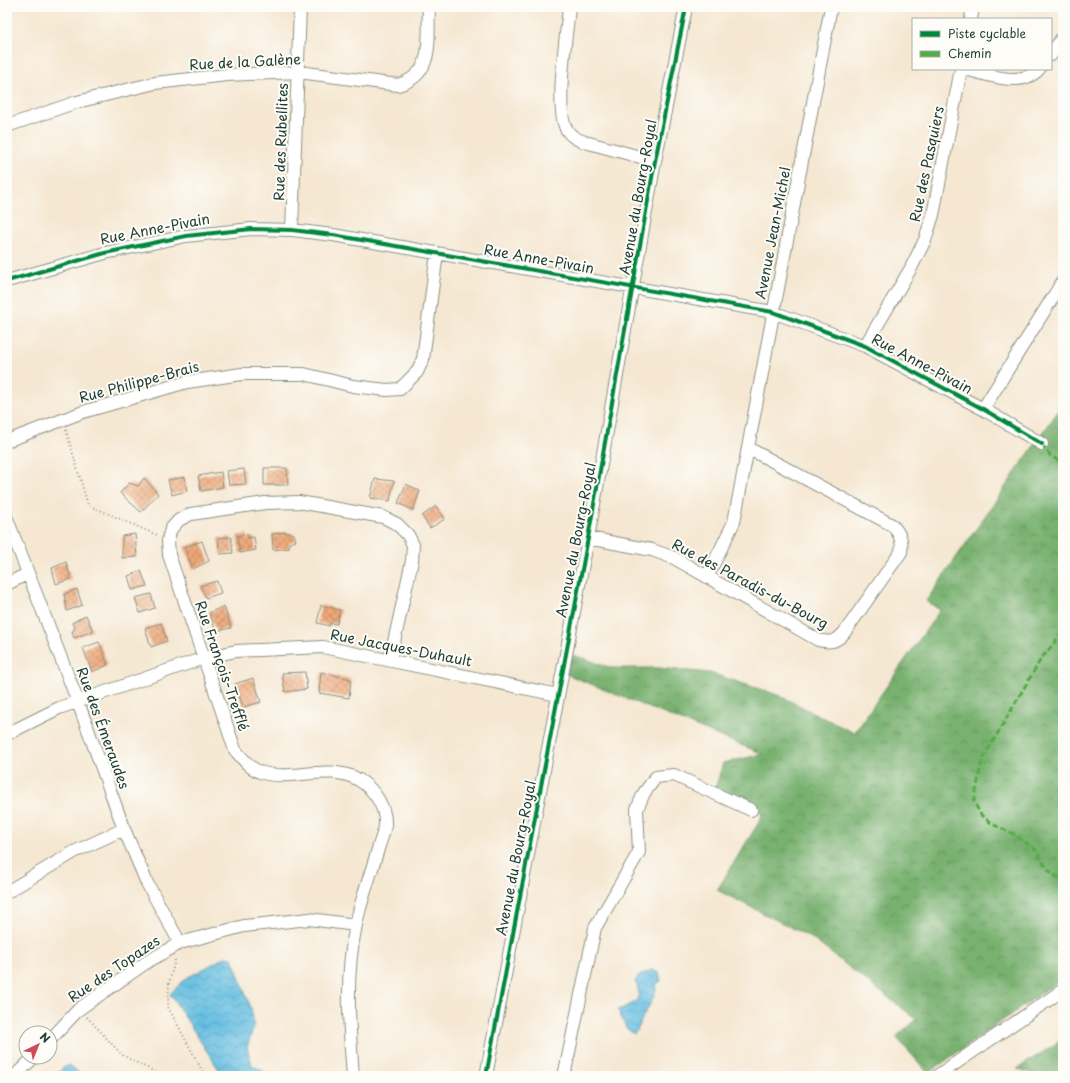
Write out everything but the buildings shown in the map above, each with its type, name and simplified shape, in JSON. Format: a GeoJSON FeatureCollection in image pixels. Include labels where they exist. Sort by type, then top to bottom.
{"type":"FeatureCollection","features":[{"type":"Feature","properties":{"kind":"street","name":"Rue des Rubellites"},"geometry":{"type":"LineString","coordinates":[[292,230],[300,7]]}},
{"type":"Feature","properties":{"kind":"street","name":"Rue de la Galène"},"geometry":{"type":"LineString","coordinates":[[7,126],[77,102],[155,83],[227,75],[298,72],[398,85],[408,82],[419,74],[425,64],[429,7]]}},
{"type":"Feature","properties":{"kind":"street"},"geometry":{"type":"LineString","coordinates":[[569,7],[560,107],[566,130],[575,139],[655,161]]}},
{"type":"Feature","properties":{"kind":"street","name":"Avenue du Bourg-Royal"},"geometry":{"type":"LineString","coordinates":[[486,1076],[588,538],[655,161],[686,7]]}},
{"type":"Feature","properties":{"kind":"street","name":"Avenue Jean-Michel"},"geometry":{"type":"LineString","coordinates":[[706,577],[734,522],[831,7]]}},
{"type":"Feature","properties":{"kind":"street"},"geometry":{"type":"LineString","coordinates":[[970,18],[973,7]]}},
{"type":"Feature","properties":{"kind":"street"},"geometry":{"type":"LineString","coordinates":[[1052,53],[1063,36]]}},
{"type":"Feature","properties":{"kind":"street","name":"Rue des Pasquiers"},"geometry":{"type":"LineString","coordinates":[[865,346],[911,268],[925,240],[933,215],[963,70]]}},
{"type":"Feature","properties":{"kind":"street"},"geometry":{"type":"LineString","coordinates":[[967,70],[1006,79],[1024,78],[1037,70]]}},
{"type":"Feature","properties":{"kind":"street","name":"Rue Anne-Pivain"},"geometry":{"type":"LineString","coordinates":[[7,281],[105,254],[186,236],[251,229],[292,230],[437,253],[773,312],[865,346],[983,409],[1042,444]]}},
{"type":"Feature","properties":{"kind":"street","name":"Rue Philippe-Brais"},"geometry":{"type":"LineString","coordinates":[[7,441],[83,412],[187,382],[242,374],[304,374],[352,386],[387,390],[400,389],[417,372],[423,359],[437,253]]}},
{"type":"Feature","properties":{"kind":"street"},"geometry":{"type":"LineString","coordinates":[[983,409],[1063,281]]}},
{"type":"Feature","properties":{"kind":"street","name":"Rue des Paradis-du-Bourg"},"geometry":{"type":"LineString","coordinates":[[588,538],[652,550],[674,558],[818,640],[826,642],[837,640],[844,633],[901,552],[903,543],[900,534],[892,525],[748,448]]}},
{"type":"Feature","properties":{"kind":"street"},"geometry":{"type":"LineString","coordinates":[[168,540],[171,529],[179,520],[191,514],[265,503],[299,502],[383,517],[397,524],[408,535],[413,546],[412,561],[390,660]]}},
{"type":"Feature","properties":{"kind":"street","name":"Rue des Émeraudes"},"geometry":{"type":"LineString","coordinates":[[7,519],[27,574],[78,702],[124,829],[147,883],[180,943]]}},
{"type":"Feature","properties":{"kind":"street","name":"Rue François-Trefflé"},"geometry":{"type":"LineString","coordinates":[[168,540],[169,555],[235,750],[246,762],[259,772],[274,775],[323,772],[342,774],[358,780],[371,790],[381,804],[385,825],[356,925],[348,986],[348,1016],[353,1076]]}},
{"type":"Feature","properties":{"kind":"street"},"geometry":{"type":"LineString","coordinates":[[7,584],[27,574]]}},
{"type":"Feature","properties":{"kind":"street","name":"Rue Jacques-Duhault"},"geometry":{"type":"LineString","coordinates":[[7,734],[59,708],[204,658],[236,651],[324,647],[558,696]]}},
{"type":"Feature","properties":{"kind":"street"},"geometry":{"type":"LineString","coordinates":[[564,1076],[595,928],[639,852],[637,810],[644,792],[656,777],[674,775],[751,810]]}},
{"type":"Feature","properties":{"kind":"street"},"geometry":{"type":"LineString","coordinates":[[7,892],[74,852],[124,829]]}},
{"type":"Feature","properties":{"kind":"street","name":"Rue des Topazes"},"geometry":{"type":"LineString","coordinates":[[58,1031],[79,1009],[147,962],[180,943],[244,926],[309,919],[356,925]]}},
{"type":"Feature","properties":{"kind":"street"},"geometry":{"type":"LineString","coordinates":[[937,1076],[1063,990]]}},
{"type":"Feature","properties":{"kind":"street"},"geometry":{"type":"LineString","coordinates":[[15,1076],[26,1065]]}},
{"type":"Feature","properties":{"kind":"path"},"geometry":{"type":"LineString","coordinates":[[63,419],[88,505],[168,540]]}},
{"type":"Feature","properties":{"kind":"path"},"geometry":{"type":"LineString","coordinates":[[180,943],[169,982],[168,1007],[205,1076]]}},
{"type":"Feature","properties":{"kind":"path"},"geometry":{"type":"LineString","coordinates":[[79,1009],[122,1055],[164,1076]]}},
{"type":"Feature","properties":{"kind":"green space"},"geometry":{"type":"Polygon","coordinates":[[[1063,404],[1063,978],[928,1073],[896,1037],[916,1019],[810,937],[717,890],[762,817],[759,808],[715,789],[723,763],[763,754],[566,674],[573,655],[612,668],[659,668],[710,673],[778,695],[854,733],[940,610],[926,601],[1063,404]]]}},
{"type":"Feature","properties":{"kind":"green space"},"geometry":{"type":"Polygon","coordinates":[[[1063,1039],[1063,1076],[1043,1076],[1017,1069],[1063,1039]]]}},
{"type":"Feature","properties":{"kind":"water"},"geometry":{"type":"Polygon","coordinates":[[[225,957],[232,958],[251,1008],[254,1027],[247,1047],[252,1065],[272,1076],[223,1076],[170,994],[185,979],[225,957]]]}},
{"type":"Feature","properties":{"kind":"water"},"geometry":{"type":"Polygon","coordinates":[[[652,970],[659,973],[661,981],[657,983],[652,1000],[638,1030],[634,1034],[626,1028],[618,1010],[636,1000],[639,993],[635,981],[640,975],[652,970]]]}},
{"type":"Feature","properties":{"kind":"water"},"geometry":{"type":"Polygon","coordinates":[[[70,1065],[82,1076],[55,1076],[63,1068],[70,1065]]]}},
{"type":"Feature","properties":{"kind":"marked path"},"geometry":{"type":"LineString","coordinates":[[1042,444],[1050,455],[1063,464]]}},
{"type":"Feature","properties":{"kind":"marked path"},"geometry":{"type":"LineString","coordinates":[[1063,632],[1041,659],[982,760],[974,802],[981,815],[992,824],[1012,833],[1036,850],[1047,869],[1063,881]]}},
{"type":"Feature","properties":{"kind":"cycle path"},"geometry":{"type":"LineString","coordinates":[[486,1076],[588,538],[655,161],[686,7]]}},
{"type":"Feature","properties":{"kind":"cycle path"},"geometry":{"type":"LineString","coordinates":[[7,281],[105,253],[186,236],[251,229],[292,230],[333,235],[773,312],[865,346],[983,409],[1042,444]]}}]}
